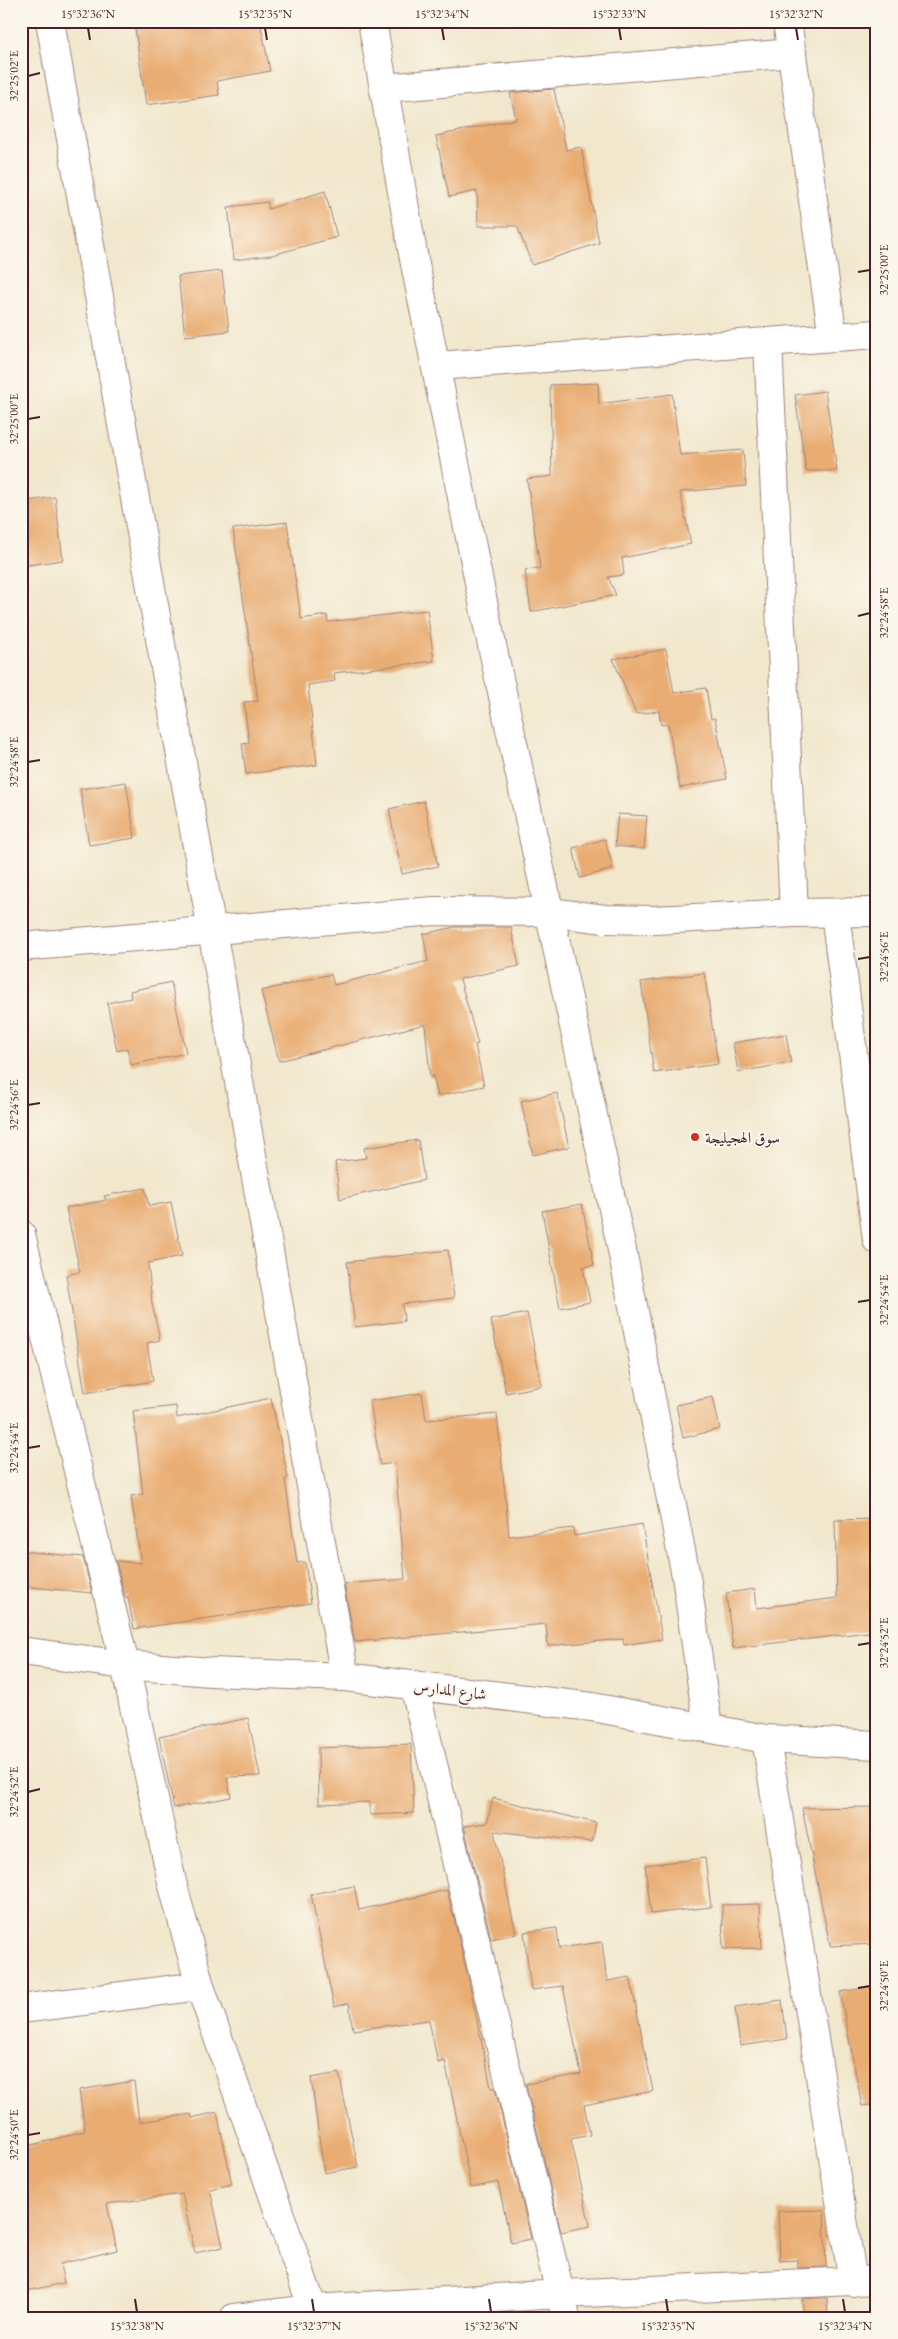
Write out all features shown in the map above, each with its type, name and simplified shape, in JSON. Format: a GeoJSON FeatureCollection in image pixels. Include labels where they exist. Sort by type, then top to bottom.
{"type":"FeatureCollection","features":[{"type":"Feature","properties":{"kind":"street"},"geometry":{"type":"LineString","coordinates":[[50,21],[345,1677]]}},
{"type":"Feature","properties":{"kind":"street"},"geometry":{"type":"LineString","coordinates":[[372,21],[413,254],[489,632],[622,1250],[686,1576],[708,1728]]}},
{"type":"Feature","properties":{"kind":"street"},"geometry":{"type":"LineString","coordinates":[[788,21],[833,336]]}},
{"type":"Feature","properties":{"kind":"street"},"geometry":{"type":"LineString","coordinates":[[384,88],[792,54]]}},
{"type":"Feature","properties":{"kind":"street"},"geometry":{"type":"LineString","coordinates":[[436,366],[877,334]]}},
{"type":"Feature","properties":{"kind":"street"},"geometry":{"type":"LineString","coordinates":[[768,342],[794,913]]}},
{"type":"Feature","properties":{"kind":"street"},"geometry":{"type":"LineString","coordinates":[[21,947],[434,911],[550,912],[605,919],[654,920],[794,913],[877,912]]}},
{"type":"Feature","properties":{"kind":"street"},"geometry":{"type":"LineString","coordinates":[[835,912],[877,1240]]}},
{"type":"Feature","properties":{"kind":"street"},"geometry":{"type":"LineString","coordinates":[[21,1234],[125,1665],[172,1882],[200,1986],[314,2313]]}},
{"type":"Feature","properties":{"kind":"street","name":"شارع المدارس"},"geometry":{"type":"LineString","coordinates":[[21,1651],[125,1665],[211,1672],[345,1677],[592,1706],[766,1740],[877,1746]]}},
{"type":"Feature","properties":{"kind":"street"},"geometry":{"type":"LineString","coordinates":[[414,1685],[563,2306]]}},
{"type":"Feature","properties":{"kind":"street"},"geometry":{"type":"LineString","coordinates":[[234,2318],[314,2313],[563,2306],[865,2281],[766,1740]]}},
{"type":"Feature","properties":{"kind":"street"},"geometry":{"type":"LineString","coordinates":[[21,2009],[200,1986]]}},
{"type":"Feature","properties":{"kind":"building"},"geometry":{"type":"Polygon","coordinates":[[[134,21],[260,21],[270,71],[217,81],[219,95],[146,105],[134,21]]]}},
{"type":"Feature","properties":{"kind":"building"},"geometry":{"type":"Polygon","coordinates":[[[554,89],[566,150],[581,147],[599,243],[532,265],[517,226],[478,226],[477,191],[449,197],[436,136],[516,119],[510,93],[554,89]]]}},
{"type":"Feature","properties":{"kind":"building"},"geometry":{"type":"Polygon","coordinates":[[[325,191],[337,237],[272,255],[234,260],[228,207],[268,202],[268,209],[325,191]]]}},
{"type":"Feature","properties":{"kind":"building"},"geometry":{"type":"Polygon","coordinates":[[[222,271],[229,331],[185,336],[178,276],[222,271]]]}},
{"type":"Feature","properties":{"kind":"building"},"geometry":{"type":"Polygon","coordinates":[[[598,383],[599,404],[672,394],[680,455],[743,450],[746,486],[680,492],[691,544],[622,558],[624,575],[608,577],[616,595],[531,612],[525,570],[540,568],[527,479],[552,476],[550,385],[598,383]]]}},
{"type":"Feature","properties":{"kind":"building"},"geometry":{"type":"Polygon","coordinates":[[[825,391],[837,471],[806,471],[795,395],[825,391]]]}},
{"type":"Feature","properties":{"kind":"building"},"geometry":{"type":"Polygon","coordinates":[[[55,497],[63,560],[21,566],[21,502],[55,497]]]}},
{"type":"Feature","properties":{"kind":"building"},"geometry":{"type":"Polygon","coordinates":[[[287,522],[301,619],[327,615],[328,622],[427,610],[434,661],[334,673],[335,681],[308,685],[317,765],[246,774],[242,744],[249,743],[244,702],[258,701],[233,529],[287,522]]]}},
{"type":"Feature","properties":{"kind":"building"},"geometry":{"type":"Polygon","coordinates":[[[666,649],[674,693],[706,688],[711,719],[715,718],[727,779],[680,788],[668,724],[661,725],[659,711],[636,714],[613,659],[666,649]]]}},
{"type":"Feature","properties":{"kind":"building"},"geometry":{"type":"Polygon","coordinates":[[[126,782],[135,838],[89,845],[80,789],[126,782]]]}},
{"type":"Feature","properties":{"kind":"building"},"geometry":{"type":"Polygon","coordinates":[[[424,801],[438,866],[402,874],[389,809],[424,801]]]}},
{"type":"Feature","properties":{"kind":"building"},"geometry":{"type":"Polygon","coordinates":[[[618,814],[647,816],[644,849],[615,846],[618,814]]]}},
{"type":"Feature","properties":{"kind":"building"},"geometry":{"type":"Polygon","coordinates":[[[605,839],[613,869],[580,878],[573,848],[605,839]]]}},
{"type":"Feature","properties":{"kind":"building"},"geometry":{"type":"Polygon","coordinates":[[[455,927],[511,927],[519,966],[460,979],[478,1044],[475,1045],[484,1086],[438,1096],[433,1076],[430,1077],[425,1024],[279,1061],[261,991],[331,974],[334,985],[428,961],[423,934],[455,927]]]}},
{"type":"Feature","properties":{"kind":"building"},"geometry":{"type":"Polygon","coordinates":[[[704,973],[718,1064],[654,1073],[641,982],[704,973]]]}},
{"type":"Feature","properties":{"kind":"building"},"geometry":{"type":"Polygon","coordinates":[[[171,982],[186,1053],[131,1065],[127,1048],[117,1051],[107,1003],[131,998],[130,991],[171,982]]]}},
{"type":"Feature","properties":{"kind":"building"},"geometry":{"type":"Polygon","coordinates":[[[786,1034],[791,1063],[738,1072],[733,1043],[786,1034]]]}},
{"type":"Feature","properties":{"kind":"building"},"geometry":{"type":"Polygon","coordinates":[[[557,1093],[569,1147],[533,1155],[521,1101],[557,1093]]]}},
{"type":"Feature","properties":{"kind":"building"},"geometry":{"type":"Polygon","coordinates":[[[418,1140],[424,1180],[340,1199],[335,1162],[366,1158],[364,1148],[418,1140]]]}},
{"type":"Feature","properties":{"kind":"building"},"geometry":{"type":"Polygon","coordinates":[[[145,1188],[149,1206],[171,1202],[182,1256],[148,1263],[152,1304],[160,1340],[147,1343],[153,1381],[85,1393],[66,1275],[80,1272],[66,1208],[106,1200],[104,1196],[145,1188]]]}},
{"type":"Feature","properties":{"kind":"building"},"geometry":{"type":"Polygon","coordinates":[[[582,1204],[594,1265],[583,1267],[590,1302],[560,1308],[542,1211],[582,1204]]]}},
{"type":"Feature","properties":{"kind":"building"},"geometry":{"type":"Polygon","coordinates":[[[448,1250],[454,1298],[402,1304],[404,1321],[355,1327],[347,1262],[448,1250]]]}},
{"type":"Feature","properties":{"kind":"building"},"geometry":{"type":"Polygon","coordinates":[[[527,1313],[542,1386],[506,1393],[491,1320],[527,1313]]]}},
{"type":"Feature","properties":{"kind":"building"},"geometry":{"type":"Polygon","coordinates":[[[422,1393],[426,1420],[497,1414],[509,1536],[573,1528],[574,1536],[642,1524],[662,1639],[624,1645],[623,1639],[548,1646],[546,1624],[355,1642],[344,1584],[405,1579],[395,1463],[380,1465],[370,1401],[422,1393]]]}},
{"type":"Feature","properties":{"kind":"building"},"geometry":{"type":"Polygon","coordinates":[[[713,1397],[720,1429],[683,1438],[676,1405],[713,1397]]]}},
{"type":"Feature","properties":{"kind":"building"},"geometry":{"type":"Polygon","coordinates":[[[271,1398],[288,1478],[285,1479],[297,1563],[305,1562],[311,1603],[134,1629],[128,1597],[125,1597],[116,1561],[141,1563],[131,1496],[143,1494],[133,1411],[176,1406],[177,1418],[271,1398]]]}},
{"type":"Feature","properties":{"kind":"building"},"geometry":{"type":"Polygon","coordinates":[[[875,1519],[877,1631],[733,1648],[726,1593],[755,1589],[757,1608],[837,1598],[835,1520],[875,1519]]]}},
{"type":"Feature","properties":{"kind":"building"},"geometry":{"type":"Polygon","coordinates":[[[21,1551],[83,1557],[92,1593],[21,1586],[21,1551]]]}},
{"type":"Feature","properties":{"kind":"building"},"geometry":{"type":"Polygon","coordinates":[[[248,1718],[260,1776],[227,1777],[231,1797],[174,1808],[159,1737],[248,1718]]]}},
{"type":"Feature","properties":{"kind":"building"},"geometry":{"type":"Polygon","coordinates":[[[411,1744],[414,1813],[370,1815],[370,1802],[319,1804],[318,1748],[411,1744]]]}},
{"type":"Feature","properties":{"kind":"building"},"geometry":{"type":"Polygon","coordinates":[[[493,1798],[596,1823],[592,1842],[494,1831],[516,1934],[491,1939],[464,1826],[487,1823],[493,1798]]]}},
{"type":"Feature","properties":{"kind":"building"},"geometry":{"type":"Polygon","coordinates":[[[877,1807],[877,1944],[830,1946],[802,1808],[877,1807]]]}},
{"type":"Feature","properties":{"kind":"building"},"geometry":{"type":"Polygon","coordinates":[[[705,1858],[711,1907],[651,1914],[645,1865],[705,1858]]]}},
{"type":"Feature","properties":{"kind":"building"},"geometry":{"type":"Polygon","coordinates":[[[354,1886],[359,1910],[447,1890],[468,1977],[491,2088],[495,2088],[531,2239],[511,2243],[498,2182],[471,2188],[445,2061],[438,2063],[429,2020],[353,2030],[349,2003],[334,2007],[311,1894],[354,1886]]]}},
{"type":"Feature","properties":{"kind":"building"},"geometry":{"type":"Polygon","coordinates":[[[760,1904],[762,1948],[723,1949],[722,1905],[760,1904]]]}},
{"type":"Feature","properties":{"kind":"building"},"geometry":{"type":"Polygon","coordinates":[[[557,1928],[559,1948],[602,1942],[607,1981],[630,1977],[653,2091],[584,2105],[590,2135],[571,2139],[590,2226],[561,2232],[526,2084],[581,2074],[563,1986],[531,1990],[524,1932],[557,1928]]]}},
{"type":"Feature","properties":{"kind":"building"},"geometry":{"type":"Polygon","coordinates":[[[877,1986],[877,2104],[862,2106],[840,1992],[877,1986]]]}},
{"type":"Feature","properties":{"kind":"building"},"geometry":{"type":"Polygon","coordinates":[[[782,2000],[787,2039],[740,2046],[735,2007],[782,2000]]]}},
{"type":"Feature","properties":{"kind":"building"},"geometry":{"type":"Polygon","coordinates":[[[339,2073],[358,2167],[324,2173],[311,2078],[339,2073]]]}},
{"type":"Feature","properties":{"kind":"building"},"geometry":{"type":"Polygon","coordinates":[[[134,2081],[139,2122],[191,2114],[192,2118],[217,2112],[232,2184],[210,2189],[223,2247],[195,2253],[182,2194],[107,2204],[117,2250],[60,2264],[64,2283],[21,2292],[21,2148],[85,2131],[79,2090],[134,2081]]]}},
{"type":"Feature","properties":{"kind":"building"},"geometry":{"type":"Polygon","coordinates":[[[824,2210],[826,2267],[798,2268],[797,2260],[780,2261],[778,2211],[824,2210]]]}},
{"type":"Feature","properties":{"kind":"building"},"geometry":{"type":"Polygon","coordinates":[[[827,2298],[828,2318],[804,2318],[802,2299],[827,2298]]]}},
{"type":"Feature","properties":{"kind":"place","name":"سوق الهجيليجة"},"geometry":{"type":"Point","coordinates":[695,1137]}}]}
